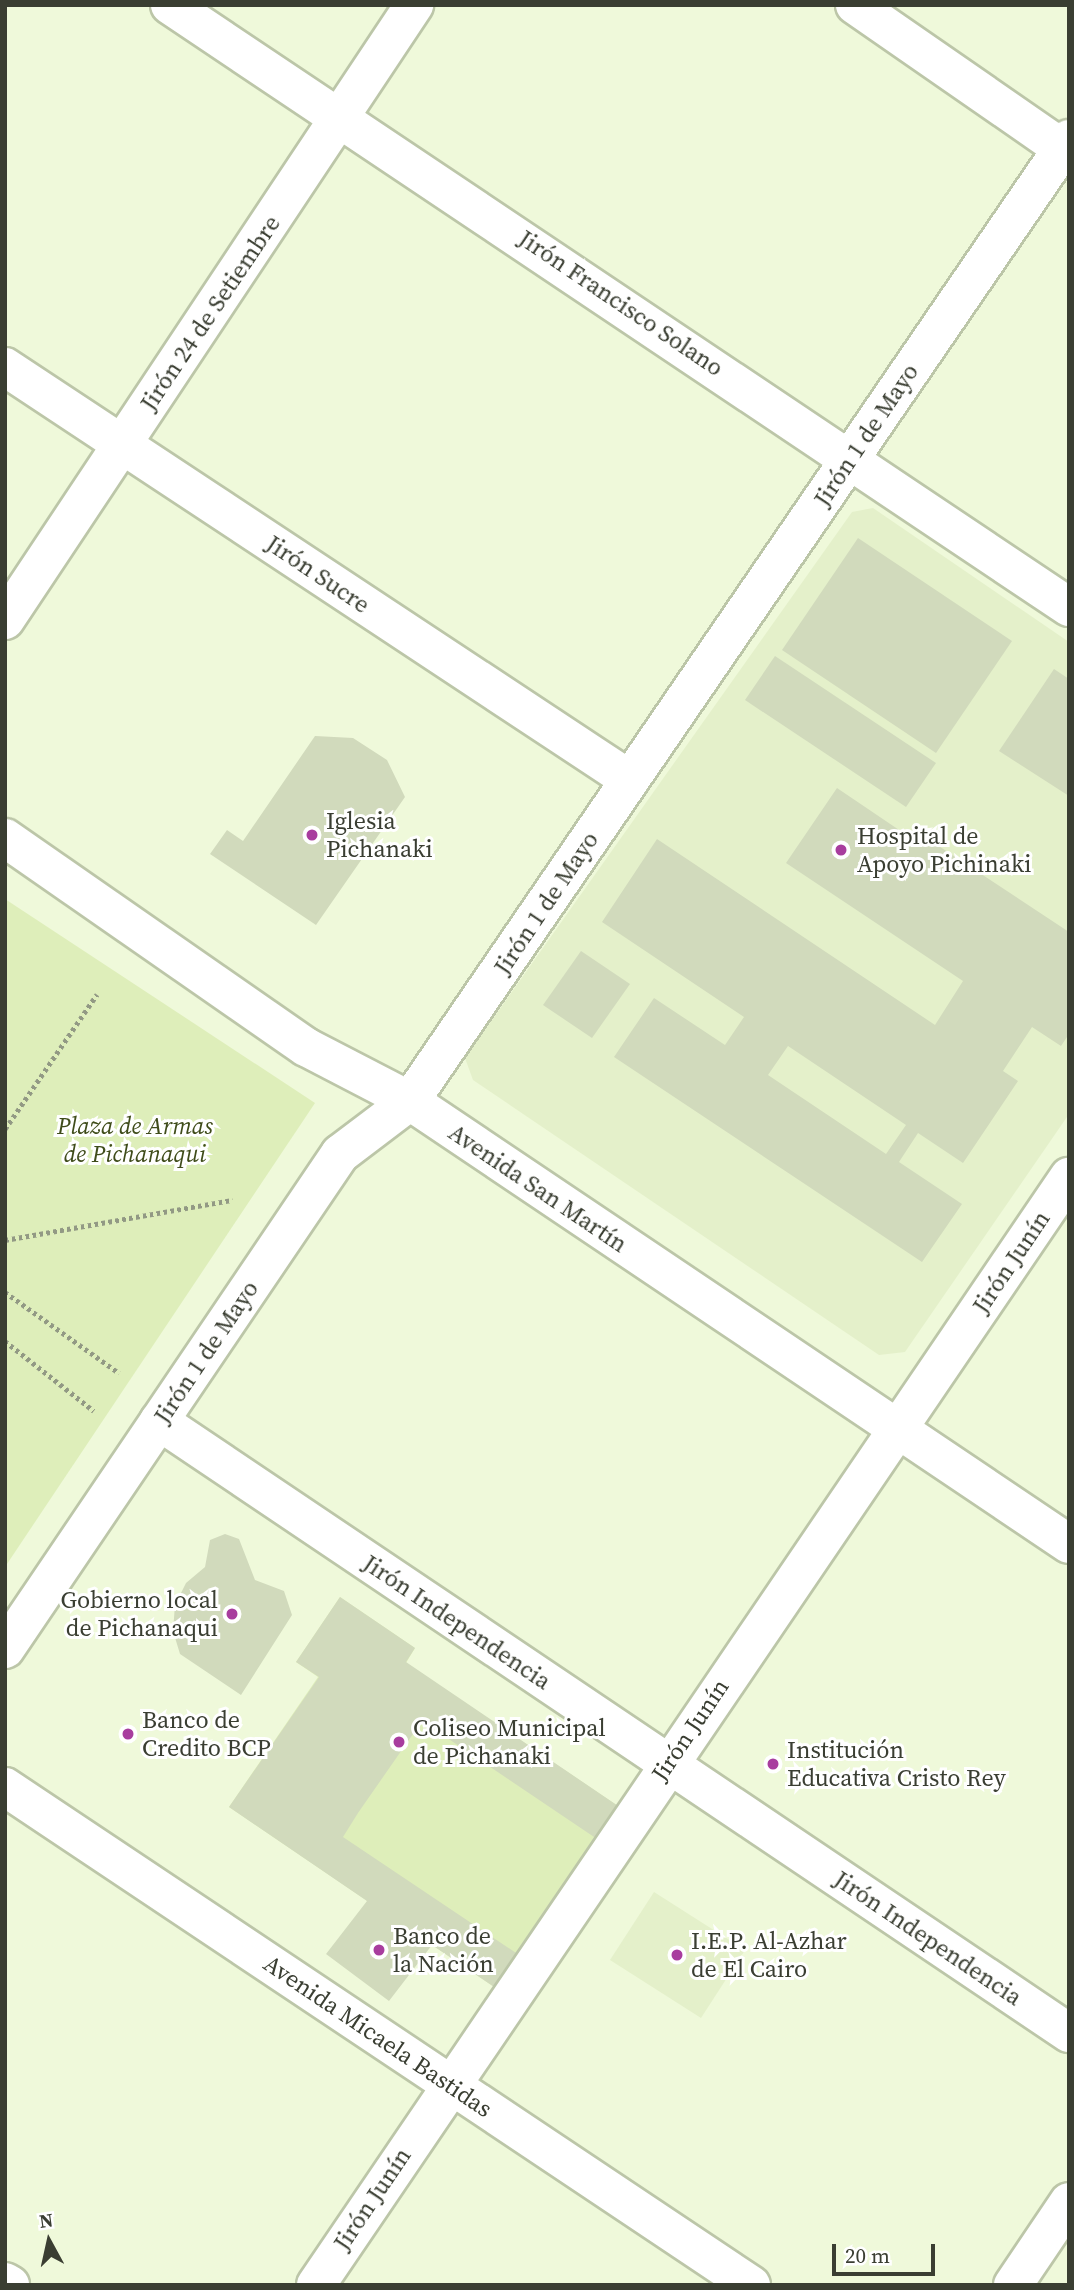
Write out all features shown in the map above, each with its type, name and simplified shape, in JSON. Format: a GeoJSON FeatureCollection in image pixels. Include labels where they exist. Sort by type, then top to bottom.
{"type":"FeatureCollection","features":[{"type":"Feature","properties":{"kind":"street","name":"Jirón Francisco Solano"},"geometry":{"type":"LineString","coordinates":[[170,5],[852,456],[1069,607]]}},
{"type":"Feature","properties":{"kind":"street","name":"Jirón 24 de Setiembre"},"geometry":{"type":"LineString","coordinates":[[5,620],[414,5]]}},
{"type":"Feature","properties":{"kind":"street"},"geometry":{"type":"LineString","coordinates":[[855,5],[1067,147]]}},
{"type":"Feature","properties":{"kind":"street","name":"Jirón 1 de Mayo"},"geometry":{"type":"LineString","coordinates":[[5,1649],[340,1154],[410,1101],[1067,147]]}},
{"type":"Feature","properties":{"kind":"street","name":"Jirón Sucre"},"geometry":{"type":"LineString","coordinates":[[5,367],[630,780]]}},
{"type":"Feature","properties":{"kind":"street","name":"Avenida San Martín"},"geometry":{"type":"LineString","coordinates":[[5,838],[306,1047],[410,1101],[1069,1544]]}},
{"type":"Feature","properties":{"kind":"street","name":"Jirón Junín"},"geometry":{"type":"LineString","coordinates":[[316,2285],[667,1763],[1069,1177]]}},
{"type":"Feature","properties":{"kind":"street","name":"Jirón Independencia"},"geometry":{"type":"LineString","coordinates":[[159,1422],[1069,2033]]}},
{"type":"Feature","properties":{"kind":"street","name":"Avenida Micaela Bastidas"},"geometry":{"type":"LineString","coordinates":[[5,1787],[751,2285]]}},
{"type":"Feature","properties":{"kind":"street"},"geometry":{"type":"LineString","coordinates":[[1013,2285],[1069,2202]]}},
{"type":"Feature","properties":{"kind":"street"},"geometry":{"type":"LineString","coordinates":[[5,2282],[10,2285]]}},
{"type":"Feature","properties":{"kind":"path"},"geometry":{"type":"LineString","coordinates":[[5,1129],[97,994]]}},
{"type":"Feature","properties":{"kind":"path"},"geometry":{"type":"LineString","coordinates":[[5,1240],[233,1200]]}},
{"type":"Feature","properties":{"kind":"path"},"geometry":{"type":"LineString","coordinates":[[5,1292],[119,1374]]}},
{"type":"Feature","properties":{"kind":"path"},"geometry":{"type":"LineString","coordinates":[[5,1340],[94,1411]]}},
{"type":"Feature","properties":{"kind":"shaded area","name":"Hospital de Apoyo Pichinaki"},"geometry":{"type":"Polygon","coordinates":[[[873,508],[1069,642],[1069,1114],[905,1352],[879,1355],[473,1080],[465,1058],[852,512],[873,508]]]}},
{"type":"Feature","properties":{"kind":"shaded area","name":"I.E.P. Al-Azhar de El Cairo"},"geometry":{"type":"Polygon","coordinates":[[[654,1892],[745,1950],[701,2018],[610,1960],[654,1892]]]}},
{"type":"Feature","properties":{"kind":"green space","name":"Plaza de Armas de Pichanaqui"},"geometry":{"type":"Polygon","coordinates":[[[5,899],[315,1103],[5,1567],[5,899]]]}},
{"type":"Feature","properties":{"kind":"green space","name":"Coliseo Municipal de Pichanaki"},"geometry":{"type":"Polygon","coordinates":[[[340,1597],[415,1648],[406,1663],[624,1810],[503,1993],[229,1807],[318,1677],[296,1662],[340,1597]]]}},
{"type":"Feature","properties":{"kind":"building"},"geometry":{"type":"Polygon","coordinates":[[[858,538],[1012,641],[936,753],[782,650],[858,538]]]}},
{"type":"Feature","properties":{"kind":"building"},"geometry":{"type":"Polygon","coordinates":[[[775,656],[936,763],[906,807],[745,700],[775,656]]]}},
{"type":"Feature","properties":{"kind":"building"},"geometry":{"type":"Polygon","coordinates":[[[1054,669],[1069,679],[1069,796],[999,751],[1054,669]]]}},
{"type":"Feature","properties":{"kind":"building","name":"Iglesia Pichanaki"},"geometry":{"type":"Polygon","coordinates":[[[315,736],[353,738],[387,760],[405,797],[316,925],[210,854],[227,830],[243,841],[315,736]]]}},
{"type":"Feature","properties":{"kind":"building"},"geometry":{"type":"Polygon","coordinates":[[[837,788],[908,836],[913,829],[1069,932],[1069,1034],[1061,1046],[1032,1027],[1003,1071],[1018,1081],[963,1163],[918,1133],[899,1162],[962,1204],[922,1262],[614,1057],[654,998],[725,1045],[744,1017],[602,922],[657,839],[935,1025],[963,981],[786,863],[837,788]],[[788,1046],[768,1075],[886,1154],[906,1125],[788,1046]]]}},
{"type":"Feature","properties":{"kind":"building"},"geometry":{"type":"Polygon","coordinates":[[[581,951],[630,984],[592,1038],[543,1005],[581,951]]]}},
{"type":"Feature","properties":{"kind":"building","name":"Gobierno local de Pichanaqui"},"geometry":{"type":"Polygon","coordinates":[[[225,1534],[239,1539],[255,1580],[284,1591],[292,1615],[241,1695],[180,1654],[173,1631],[175,1605],[186,1583],[205,1567],[210,1540],[225,1534]]]}},
{"type":"Feature","properties":{"kind":"building"},"geometry":{"type":"Polygon","coordinates":[[[340,1597],[415,1648],[406,1662],[624,1810],[603,1843],[422,1721],[358,1813],[343,1837],[525,1959],[503,1993],[432,1945],[389,2001],[326,1954],[367,1901],[229,1807],[319,1677],[296,1662],[340,1597]]]}},
{"type":"Feature","properties":{"kind":"place","name":"Iglesia Pichanaki"},"geometry":{"type":"Point","coordinates":[312,835]}},
{"type":"Feature","properties":{"kind":"place","name":"Hospital de Apoyo Pichinaki"},"geometry":{"type":"Point","coordinates":[841,850]}},
{"type":"Feature","properties":{"kind":"place","name":"Gobierno local de Pichanaqui"},"geometry":{"type":"Point","coordinates":[232,1614]}},
{"type":"Feature","properties":{"kind":"place","name":"Banco de Credito BCP"},"geometry":{"type":"Point","coordinates":[128,1734]}},
{"type":"Feature","properties":{"kind":"place","name":"Coliseo Municipal de Pichanaki"},"geometry":{"type":"Point","coordinates":[399,1742]}},
{"type":"Feature","properties":{"kind":"place","name":"Institución Educativa Cristo Rey"},"geometry":{"type":"Point","coordinates":[773,1764]}},
{"type":"Feature","properties":{"kind":"place","name":"Banco de la Nación"},"geometry":{"type":"Point","coordinates":[379,1950]}},
{"type":"Feature","properties":{"kind":"place","name":"I.E.P. Al-Azhar de El Cairo"},"geometry":{"type":"Point","coordinates":[677,1955]}}]}
